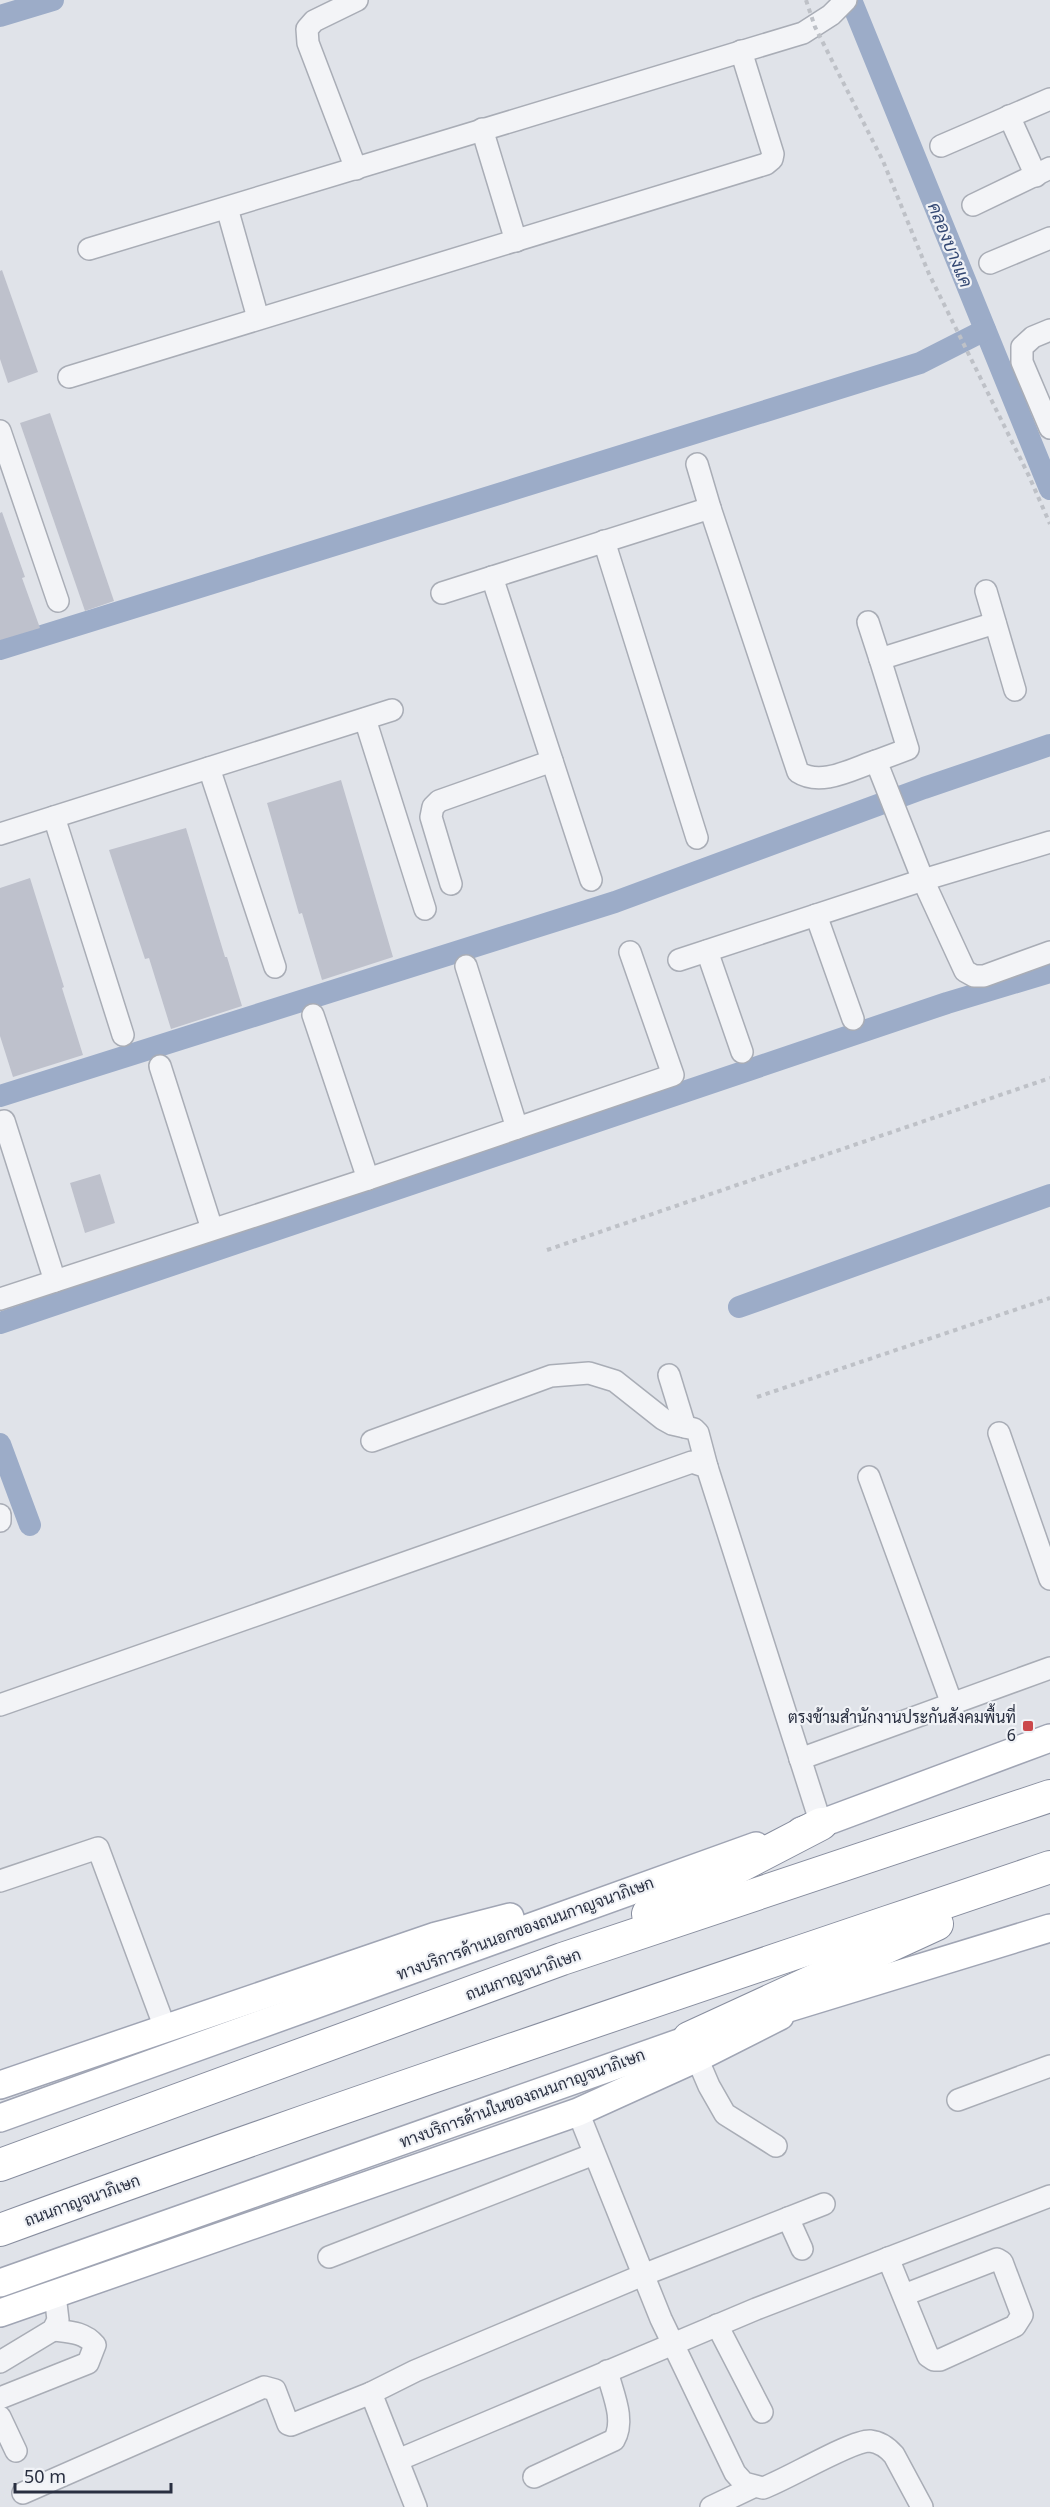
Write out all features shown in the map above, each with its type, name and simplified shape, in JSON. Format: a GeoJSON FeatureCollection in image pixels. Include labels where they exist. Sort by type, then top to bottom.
{"type":"FeatureCollection","features":[{"type":"Feature","properties":{"kind":"highway","name":"ถนนกาญจนาภิเษก"},"geometry":{"type":"LineString","coordinates":[[0,2165],[562,1959],[1050,1796]]}},
{"type":"Feature","properties":{"kind":"highway"},"geometry":{"type":"LineString","coordinates":[[562,1959],[821,1824]]}},
{"type":"Feature","properties":{"kind":"highway","name":"ถนนกาญจนาภิเษก"},"geometry":{"type":"LineString","coordinates":[[0,2230],[168,2169],[1050,1867]]}},
{"type":"Feature","properties":{"kind":"highway"},"geometry":{"type":"LineString","coordinates":[[693,2048],[1050,1873]]}},
{"type":"Feature","properties":{"kind":"main road","name":"ทางบริการด้านนอกของถนนกาญจนาภิเษก"},"geometry":{"type":"LineString","coordinates":[[0,2118],[657,1880],[821,1824],[1050,1738]]}},
{"type":"Feature","properties":{"kind":"main road"},"geometry":{"type":"LineString","coordinates":[[0,2085],[436,1936],[657,1880]]}},
{"type":"Feature","properties":{"kind":"main road","name":"ทางบริการด้านในของถนนกาญจนาภิเษก"},"geometry":{"type":"LineString","coordinates":[[0,2283],[693,2048],[802,2005],[1050,1928]]}},
{"type":"Feature","properties":{"kind":"main road"},"geometry":{"type":"LineString","coordinates":[[0,2313],[578,2112],[693,2048]]}},
{"type":"Feature","properties":{"kind":"street"},"geometry":{"type":"LineString","coordinates":[[356,169],[308,43],[307,29],[314,21],[357,0]]}},
{"type":"Feature","properties":{"kind":"street"},"geometry":{"type":"LineString","coordinates":[[89,249],[741,51],[823,21],[846,0]]}},
{"type":"Feature","properties":{"kind":"street"},"geometry":{"type":"LineString","coordinates":[[69,377],[766,164],[772,159],[773,154],[741,51]]}},
{"type":"Feature","properties":{"kind":"street"},"geometry":{"type":"LineString","coordinates":[[941,146],[1050,99]]}},
{"type":"Feature","properties":{"kind":"street"},"geometry":{"type":"LineString","coordinates":[[973,205],[1043,172],[1009,116]]}},
{"type":"Feature","properties":{"kind":"street"},"geometry":{"type":"LineString","coordinates":[[482,129],[516,241]]}},
{"type":"Feature","properties":{"kind":"street"},"geometry":{"type":"LineString","coordinates":[[227,207],[258,318]]}},
{"type":"Feature","properties":{"kind":"street"},"geometry":{"type":"LineString","coordinates":[[990,263],[1050,238]]}},
{"type":"Feature","properties":{"kind":"street"},"geometry":{"type":"LineString","coordinates":[[1050,330],[1033,337],[1022,347],[1022,362],[1050,428]]}},
{"type":"Feature","properties":{"kind":"street"},"geometry":{"type":"LineString","coordinates":[[0,431],[58,601]]}},
{"type":"Feature","properties":{"kind":"street"},"geometry":{"type":"LineString","coordinates":[[697,464],[798,772],[808,779],[821,779],[879,769],[908,749],[868,622]]}},
{"type":"Feature","properties":{"kind":"street"},"geometry":{"type":"LineString","coordinates":[[442,593],[710,508]]}},
{"type":"Feature","properties":{"kind":"street"},"geometry":{"type":"LineString","coordinates":[[604,541],[697,838]]}},
{"type":"Feature","properties":{"kind":"street"},"geometry":{"type":"LineString","coordinates":[[492,577],[591,880]]}},
{"type":"Feature","properties":{"kind":"street"},"geometry":{"type":"LineString","coordinates":[[986,591],[1015,690]]}},
{"type":"Feature","properties":{"kind":"street"},"geometry":{"type":"LineString","coordinates":[[880,659],[996,622]]}},
{"type":"Feature","properties":{"kind":"street"},"geometry":{"type":"LineString","coordinates":[[0,834],[392,710]]}},
{"type":"Feature","properties":{"kind":"street"},"geometry":{"type":"LineString","coordinates":[[364,719],[425,909]]}},
{"type":"Feature","properties":{"kind":"street"},"geometry":{"type":"LineString","coordinates":[[451,884],[431,817],[432,807],[439,801],[552,761]]}},
{"type":"Feature","properties":{"kind":"street"},"geometry":{"type":"LineString","coordinates":[[209,768],[275,967]]}},
{"type":"Feature","properties":{"kind":"street"},"geometry":{"type":"LineString","coordinates":[[879,769],[923,880],[965,971],[974,976],[995,973],[1050,952]]}},
{"type":"Feature","properties":{"kind":"street"},"geometry":{"type":"LineString","coordinates":[[54,817],[123,1035]]}},
{"type":"Feature","properties":{"kind":"street"},"geometry":{"type":"LineString","coordinates":[[679,960],[923,880],[1050,842]]}},
{"type":"Feature","properties":{"kind":"street"},"geometry":{"type":"LineString","coordinates":[[816,915],[853,1019]]}},
{"type":"Feature","properties":{"kind":"street"},"geometry":{"type":"LineString","coordinates":[[707,951],[742,1052]]}},
{"type":"Feature","properties":{"kind":"street"},"geometry":{"type":"LineString","coordinates":[[0,1299],[368,1179],[673,1075],[630,952]]}},
{"type":"Feature","properties":{"kind":"street"},"geometry":{"type":"LineString","coordinates":[[466,966],[517,1128]]}},
{"type":"Feature","properties":{"kind":"street"},"geometry":{"type":"LineString","coordinates":[[312,1015],[368,1179]]}},
{"type":"Feature","properties":{"kind":"street"},"geometry":{"type":"LineString","coordinates":[[160,1066],[212,1229]]}},
{"type":"Feature","properties":{"kind":"street"},"geometry":{"type":"LineString","coordinates":[[4,1120],[55,1281]]}},
{"type":"Feature","properties":{"kind":"street"},"geometry":{"type":"LineString","coordinates":[[372,1442],[551,1376],[589,1373],[615,1381],[672,1424],[694,1429],[698,1433],[821,1824]]}},
{"type":"Feature","properties":{"kind":"street"},"geometry":{"type":"LineString","coordinates":[[669,1375],[685,1427]]}},
{"type":"Feature","properties":{"kind":"street"},"geometry":{"type":"LineString","coordinates":[[999,1433],[1050,1579]]}},
{"type":"Feature","properties":{"kind":"street"},"geometry":{"type":"LineString","coordinates":[[0,1705],[692,1462],[707,1467]]}},
{"type":"Feature","properties":{"kind":"street"},"geometry":{"type":"LineString","coordinates":[[869,1477],[952,1704]]}},
{"type":"Feature","properties":{"kind":"street"},"geometry":{"type":"LineString","coordinates":[[0,1515],[0,1521]]}},
{"type":"Feature","properties":{"kind":"street"},"geometry":{"type":"LineString","coordinates":[[800,1759],[1050,1668]]}},
{"type":"Feature","properties":{"kind":"street"},"geometry":{"type":"LineString","coordinates":[[0,1881],[98,1848],[165,2028]]}},
{"type":"Feature","properties":{"kind":"street"},"geometry":{"type":"LineString","coordinates":[[693,2048],[709,2086],[725,2114],[753,2134],[776,2146]]}},
{"type":"Feature","properties":{"kind":"street"},"geometry":{"type":"LineString","coordinates":[[958,2100],[1050,2066]]}},
{"type":"Feature","properties":{"kind":"street"},"geometry":{"type":"LineString","coordinates":[[578,2112],[672,2344],[735,2473],[744,2483],[763,2488],[868,2440],[887,2447],[894,2455],[922,2507]]}},
{"type":"Feature","properties":{"kind":"street"},"geometry":{"type":"LineString","coordinates":[[329,2257],[594,2154]]}},
{"type":"Feature","properties":{"kind":"street"},"geometry":{"type":"LineString","coordinates":[[398,2460],[717,2325],[1050,2196]]}},
{"type":"Feature","properties":{"kind":"street"},"geometry":{"type":"LineString","coordinates":[[23,2493],[264,2387],[275,2390],[288,2424],[291,2425],[371,2393],[415,2371],[643,2275],[824,2204]]}},
{"type":"Feature","properties":{"kind":"street"},"geometry":{"type":"LineString","coordinates":[[788,2218],[801,2249]]}},
{"type":"Feature","properties":{"kind":"street"},"geometry":{"type":"LineString","coordinates":[[888,2258],[928,2356],[933,2360],[940,2360],[1015,2326],[1022,2315],[1002,2262],[997,2259],[904,2295]]}},
{"type":"Feature","properties":{"kind":"street"},"geometry":{"type":"LineString","coordinates":[[0,2362],[53,2330],[58,2320],[55,2295]]}},
{"type":"Feature","properties":{"kind":"street"},"geometry":{"type":"LineString","coordinates":[[717,2325],[762,2412]]}},
{"type":"Feature","properties":{"kind":"street"},"geometry":{"type":"LineString","coordinates":[[0,2398],[88,2363],[95,2345],[88,2337],[74,2332],[53,2330]]}},
{"type":"Feature","properties":{"kind":"street"},"geometry":{"type":"LineString","coordinates":[[534,2477],[614,2440],[620,2422],[607,2371]]}},
{"type":"Feature","properties":{"kind":"street"},"geometry":{"type":"LineString","coordinates":[[371,2393],[416,2507]]}},
{"type":"Feature","properties":{"kind":"street"},"geometry":{"type":"LineString","coordinates":[[0,2417],[16,2451]]}},
{"type":"Feature","properties":{"kind":"street"},"geometry":{"type":"LineString","coordinates":[[711,2507],[753,2487]]}},
{"type":"Feature","properties":{"kind":"path"},"geometry":{"type":"LineString","coordinates":[[806,0],[823,21],[928,274],[1029,476],[1050,524]]}},
{"type":"Feature","properties":{"kind":"path"},"geometry":{"type":"LineString","coordinates":[[546,1250],[1050,1078]]}},
{"type":"Feature","properties":{"kind":"path"},"geometry":{"type":"LineString","coordinates":[[758,1397],[1050,1298]]}},
{"type":"Feature","properties":{"kind":"building"},"geometry":{"type":"Polygon","coordinates":[[[2,270],[38,372],[8,383],[0,359],[0,271],[2,270]]]}},
{"type":"Feature","properties":{"kind":"building"},"geometry":{"type":"Polygon","coordinates":[[[50,413],[114,601],[85,611],[20,423],[50,413]]]}},
{"type":"Feature","properties":{"kind":"building"},"geometry":{"type":"Polygon","coordinates":[[[2,512],[40,628],[0,640],[0,513],[2,512]]]}},
{"type":"Feature","properties":{"kind":"building"},"geometry":{"type":"Polygon","coordinates":[[[341,780],[393,957],[322,980],[302,913],[299,914],[267,803],[341,780]]]}},
{"type":"Feature","properties":{"kind":"building"},"geometry":{"type":"Polygon","coordinates":[[[186,828],[242,1006],[171,1029],[149,958],[145,959],[109,850],[186,828]]]}},
{"type":"Feature","properties":{"kind":"building"},"geometry":{"type":"Polygon","coordinates":[[[30,878],[83,1055],[13,1077],[0,1036],[0,888],[30,878]]]}},
{"type":"Feature","properties":{"kind":"building"},"geometry":{"type":"Polygon","coordinates":[[[100,1174],[115,1223],[85,1233],[70,1183],[100,1174]]]}},
{"type":"Feature","properties":{"kind":"waterway"},"geometry":{"type":"LineString","coordinates":[[0,16],[53,0]]}},
{"type":"Feature","properties":{"kind":"waterway","name":"คลองบางแค"},"geometry":{"type":"LineString","coordinates":[[851,0],[1050,489]]}},
{"type":"Feature","properties":{"kind":"waterway"},"geometry":{"type":"LineString","coordinates":[[0,649],[920,363],[985,330]]}},
{"type":"Feature","properties":{"kind":"waterway"},"geometry":{"type":"LineString","coordinates":[[0,1096],[615,902],[924,788],[1050,745]]}},
{"type":"Feature","properties":{"kind":"waterway"},"geometry":{"type":"LineString","coordinates":[[0,1323],[947,1003],[1050,972]]}},
{"type":"Feature","properties":{"kind":"waterway"},"geometry":{"type":"LineString","coordinates":[[739,1307],[1050,1195]]}},
{"type":"Feature","properties":{"kind":"waterway"},"geometry":{"type":"LineString","coordinates":[[0,1444],[30,1525]]}},
{"type":"Feature","properties":{"kind":"place","name":"ตรงข้ามสำนักงานประกันสังคมพื้นที่ 6"},"geometry":{"type":"Point","coordinates":[1028,1726]}}]}
